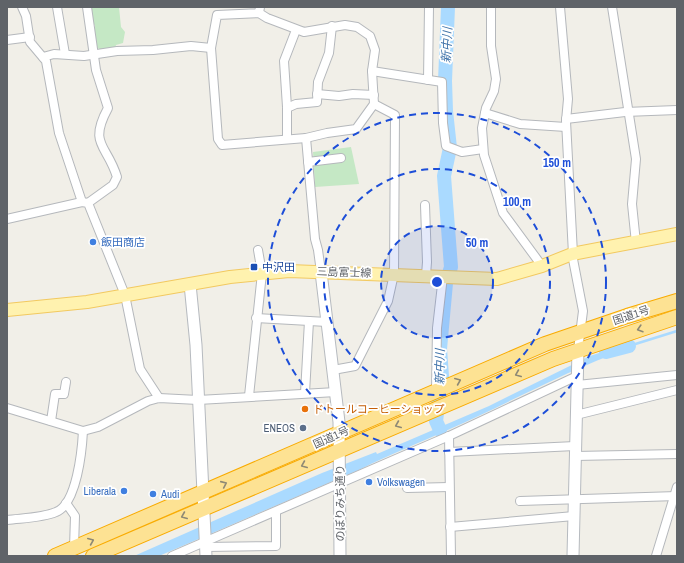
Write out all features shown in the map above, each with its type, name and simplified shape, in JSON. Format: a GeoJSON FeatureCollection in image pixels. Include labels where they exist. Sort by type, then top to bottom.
{"type":"FeatureCollection","features":[{"type":"Feature","properties":{"kind":"highway","name":"国道1号"},"geometry":{"type":"LineString","coordinates":[[56,556],[545,344],[581,331],[677,301]]}},
{"type":"Feature","properties":{"kind":"highway","name":"国道1号"},"geometry":{"type":"LineString","coordinates":[[93,556],[204,512],[552,359],[677,318]]}},
{"type":"Feature","properties":{"kind":"main road","name":"三島富士線"},"geometry":{"type":"LineString","coordinates":[[7,310],[55,306],[262,273],[289,271],[426,275],[497,279],[542,266],[572,254],[677,234]]}},
{"type":"Feature","properties":{"kind":"street"},"geometry":{"type":"LineString","coordinates":[[22,7],[26,16],[30,37],[36,51],[46,61],[59,134],[85,202],[125,295],[140,369],[159,398]]}},
{"type":"Feature","properties":{"kind":"street"},"geometry":{"type":"LineString","coordinates":[[57,7],[64,54]]}},
{"type":"Feature","properties":{"kind":"street"},"geometry":{"type":"LineString","coordinates":[[7,219],[85,202],[113,185],[117,177],[101,144],[99,132],[100,123],[108,108],[96,70],[87,7]]}},
{"type":"Feature","properties":{"kind":"street"},"geometry":{"type":"LineString","coordinates":[[428,80],[429,7]]}},
{"type":"Feature","properties":{"kind":"street"},"geometry":{"type":"LineString","coordinates":[[492,7],[491,46],[496,79],[494,91],[485,113],[482,128],[483,149],[498,201],[504,213],[542,266]]}},
{"type":"Feature","properties":{"kind":"street"},"geometry":{"type":"LineString","coordinates":[[560,7],[568,99],[566,123],[572,254],[583,311],[578,351],[573,556]]}},
{"type":"Feature","properties":{"kind":"street"},"geometry":{"type":"LineString","coordinates":[[612,7],[636,164],[632,204],[636,243]]}},
{"type":"Feature","properties":{"kind":"street"},"geometry":{"type":"LineString","coordinates":[[259,10],[267,18],[296,30],[310,32],[332,26],[345,25],[356,27],[370,36],[375,50],[372,71],[374,104],[356,129],[327,132],[306,138],[222,145],[218,139],[211,48],[217,15],[259,10]]}},
{"type":"Feature","properties":{"kind":"street"},"geometry":{"type":"LineString","coordinates":[[287,108],[296,104],[317,102],[318,82],[329,53],[332,26]]}},
{"type":"Feature","properties":{"kind":"street"},"geometry":{"type":"LineString","coordinates":[[287,139],[287,108],[284,62],[296,30]]}},
{"type":"Feature","properties":{"kind":"street"},"geometry":{"type":"LineString","coordinates":[[7,40],[30,37]]}},
{"type":"Feature","properties":{"kind":"street"},"geometry":{"type":"LineString","coordinates":[[43,57],[54,54],[84,56],[191,46],[211,48]]}},
{"type":"Feature","properties":{"kind":"street"},"geometry":{"type":"LineString","coordinates":[[372,71],[442,82],[443,123],[446,146],[462,152],[483,149]]}},
{"type":"Feature","properties":{"kind":"street"},"geometry":{"type":"LineString","coordinates":[[317,94],[338,96],[353,94],[374,95]]}},
{"type":"Feature","properties":{"kind":"street"},"geometry":{"type":"LineString","coordinates":[[333,370],[354,366],[388,301],[394,274],[395,115],[374,104]]}},
{"type":"Feature","properties":{"kind":"street"},"geometry":{"type":"LineString","coordinates":[[485,113],[520,124],[566,123],[629,113],[677,110]]}},
{"type":"Feature","properties":{"kind":"street"},"geometry":{"type":"LineString","coordinates":[[306,138],[314,239],[321,272]]}},
{"type":"Feature","properties":{"kind":"street"},"geometry":{"type":"LineString","coordinates":[[308,162],[341,158]]}},
{"type":"Feature","properties":{"kind":"street"},"geometry":{"type":"LineString","coordinates":[[425,205],[426,275]]}},
{"type":"Feature","properties":{"kind":"street"},"geometry":{"type":"LineString","coordinates":[[249,396],[256,318],[262,273],[258,250]]}},
{"type":"Feature","properties":{"kind":"street","name":"のぼりみち通り"},"geometry":{"type":"LineString","coordinates":[[321,272],[336,392],[339,433],[340,556]]}},
{"type":"Feature","properties":{"kind":"street"},"geometry":{"type":"LineString","coordinates":[[436,391],[437,328],[443,276]]}},
{"type":"Feature","properties":{"kind":"street"},"geometry":{"type":"LineString","coordinates":[[190,284],[206,548]]}},
{"type":"Feature","properties":{"kind":"street"},"geometry":{"type":"LineString","coordinates":[[256,318],[327,322]]}},
{"type":"Feature","properties":{"kind":"street"},"geometry":{"type":"LineString","coordinates":[[305,393],[309,322]]}},
{"type":"Feature","properties":{"kind":"street"},"geometry":{"type":"LineString","coordinates":[[206,548],[276,512],[577,378],[677,375]]}},
{"type":"Feature","properties":{"kind":"street"},"geometry":{"type":"LineString","coordinates":[[51,421],[55,394],[64,394],[66,382]]}},
{"type":"Feature","properties":{"kind":"street"},"geometry":{"type":"LineString","coordinates":[[576,414],[677,390]]}},
{"type":"Feature","properties":{"kind":"street"},"geometry":{"type":"LineString","coordinates":[[7,408],[83,432],[98,427],[148,401],[159,398],[198,400],[336,392]]}},
{"type":"Feature","properties":{"kind":"street"},"geometry":{"type":"LineString","coordinates":[[7,520],[58,512],[66,503],[75,484],[81,462],[83,432]]}},
{"type":"Feature","properties":{"kind":"street"},"geometry":{"type":"LineString","coordinates":[[449,436],[451,556]]}},
{"type":"Feature","properties":{"kind":"street"},"geometry":{"type":"LineString","coordinates":[[449,452],[575,451],[677,454]]}},
{"type":"Feature","properties":{"kind":"street"},"geometry":{"type":"LineString","coordinates":[[407,488],[449,487]]}},
{"type":"Feature","properties":{"kind":"street"},"geometry":{"type":"LineString","coordinates":[[656,556],[676,496],[677,487]]}},
{"type":"Feature","properties":{"kind":"street"},"geometry":{"type":"LineString","coordinates":[[520,501],[676,496]]}},
{"type":"Feature","properties":{"kind":"street"},"geometry":{"type":"LineString","coordinates":[[66,503],[74,516],[74,548]]}},
{"type":"Feature","properties":{"kind":"street"},"geometry":{"type":"LineString","coordinates":[[172,556],[206,548],[276,546],[276,512]]}},
{"type":"Feature","properties":{"kind":"street"},"geometry":{"type":"LineString","coordinates":[[450,527],[574,516]]}},
{"type":"Feature","properties":{"kind":"green space"},"geometry":{"type":"Polygon","coordinates":[[[90,7],[119,7],[121,27],[125,32],[123,43],[116,45],[115,48],[103,50],[97,48],[94,36],[95,25],[93,24],[90,7]]]}},
{"type":"Feature","properties":{"kind":"green space"},"geometry":{"type":"Polygon","coordinates":[[[351,147],[359,184],[315,187],[313,152],[351,147]]]}},
{"type":"Feature","properties":{"kind":"water"},"geometry":{"type":"Polygon","coordinates":[[[623,345],[627,349],[582,367],[361,469],[159,556],[134,556],[322,473],[376,452],[377,454],[489,406],[590,356],[623,345]]]}},
{"type":"Feature","properties":{"kind":"waterway","name":"新中川"},"geometry":{"type":"LineString","coordinates":[[440,430],[436,421],[442,376],[440,349],[446,283],[451,267],[444,176],[450,148],[446,111],[445,81],[448,7]]}},
{"type":"Feature","properties":{"kind":"waterway"},"geometry":{"type":"LineString","coordinates":[[629,346],[677,331]]}},
{"type":"Feature","properties":{"kind":"waterway"},"geometry":{"type":"LineString","coordinates":[[606,352],[629,346]]}},
{"type":"Feature","properties":{"kind":"place","name":"飯田商店"},"geometry":{"type":"Point","coordinates":[93,242]}},
{"type":"Feature","properties":{"kind":"place","name":"中沢田"},"geometry":{"type":"Point","coordinates":[254,267]}},
{"type":"Feature","properties":{"kind":"place","name":"ドトールコーヒーショップ"},"geometry":{"type":"Point","coordinates":[305,409]}},
{"type":"Feature","properties":{"kind":"place","name":"ENEOS"},"geometry":{"type":"Point","coordinates":[303,428]}},
{"type":"Feature","properties":{"kind":"place","name":"Volkswagen"},"geometry":{"type":"Point","coordinates":[369,482]}},
{"type":"Feature","properties":{"kind":"place","name":"Liberala"},"geometry":{"type":"Point","coordinates":[124,491]}},
{"type":"Feature","properties":{"kind":"place","name":"Audi"},"geometry":{"type":"Point","coordinates":[153,494]}}]}
